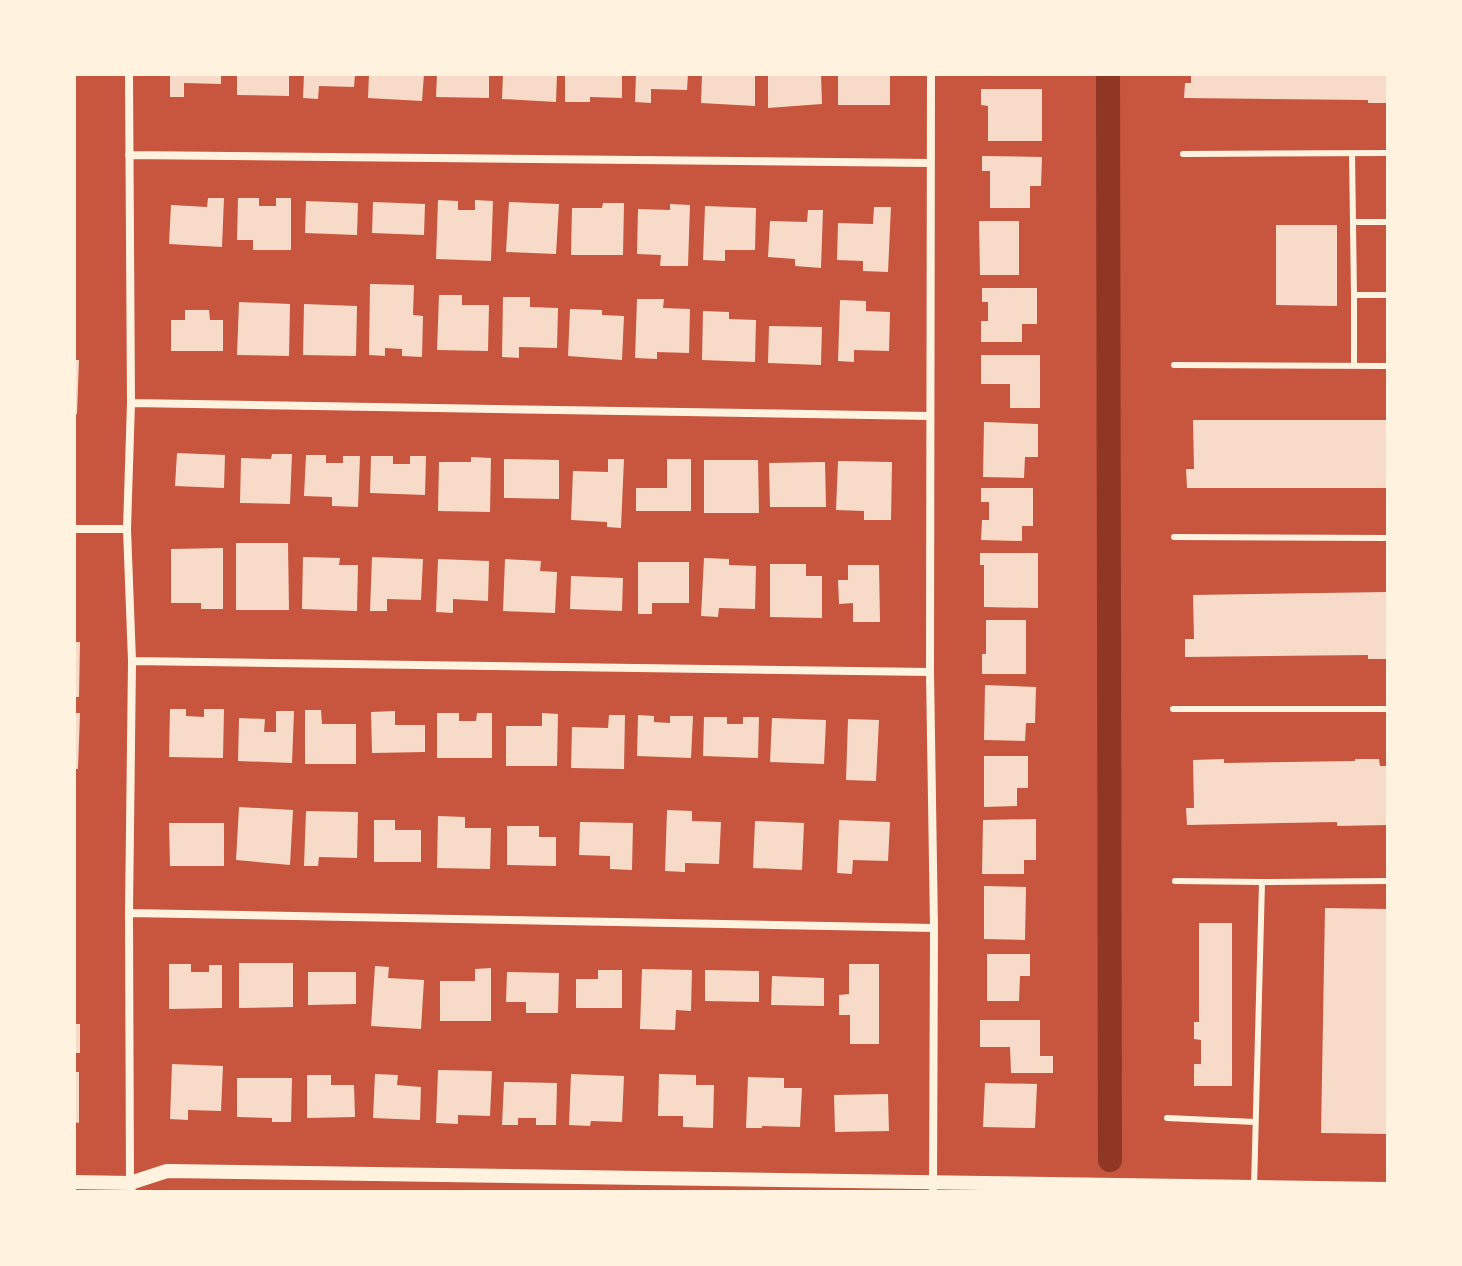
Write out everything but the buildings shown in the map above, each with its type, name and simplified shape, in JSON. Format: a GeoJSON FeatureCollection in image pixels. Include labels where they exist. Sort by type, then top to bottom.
{"type":"FeatureCollection","features":[{"type":"Feature","properties":{"kind":"street"},"geometry":{"type":"LineString","coordinates":[[129,74],[131,403],[127,529],[132,661],[129,913],[131,1187]]}},
{"type":"Feature","properties":{"kind":"street"},"geometry":{"type":"LineString","coordinates":[[931,74],[933,1187]]}},
{"type":"Feature","properties":{"kind":"street"},"geometry":{"type":"LineString","coordinates":[[129,155],[930,163]]}},
{"type":"Feature","properties":{"kind":"street"},"geometry":{"type":"LineString","coordinates":[[131,403],[930,416]]}},
{"type":"Feature","properties":{"kind":"street"},"geometry":{"type":"LineString","coordinates":[[74,529],[127,529]]}},
{"type":"Feature","properties":{"kind":"street"},"geometry":{"type":"LineString","coordinates":[[132,661],[930,672]]}},
{"type":"Feature","properties":{"kind":"street"},"geometry":{"type":"LineString","coordinates":[[129,913],[934,928]]}},
{"type":"Feature","properties":{"kind":"street"},"geometry":{"type":"LineString","coordinates":[[131,1187],[167,1171],[862,1187],[1388,1189]]}},
{"type":"Feature","properties":{"kind":"street"},"geometry":{"type":"LineString","coordinates":[[74,1182],[131,1187],[147,1192]]}},
{"type":"Feature","properties":{"kind":"lane"},"geometry":{"type":"LineString","coordinates":[[1352,153],[1354,366]]}},
{"type":"Feature","properties":{"kind":"lane"},"geometry":{"type":"LineString","coordinates":[[1183,154],[1388,153]]}},
{"type":"Feature","properties":{"kind":"lane"},"geometry":{"type":"LineString","coordinates":[[1353,222],[1388,222]]}},
{"type":"Feature","properties":{"kind":"lane"},"geometry":{"type":"LineString","coordinates":[[1354,295],[1388,295]]}},
{"type":"Feature","properties":{"kind":"lane"},"geometry":{"type":"LineString","coordinates":[[1174,365],[1388,366]]}},
{"type":"Feature","properties":{"kind":"lane"},"geometry":{"type":"LineString","coordinates":[[1174,537],[1388,538]]}},
{"type":"Feature","properties":{"kind":"lane"},"geometry":{"type":"LineString","coordinates":[[1173,709],[1388,709]]}},
{"type":"Feature","properties":{"kind":"lane"},"geometry":{"type":"LineString","coordinates":[[1175,881],[1388,881]]}},
{"type":"Feature","properties":{"kind":"lane"},"geometry":{"type":"LineString","coordinates":[[1254,1189],[1262,882]]}},
{"type":"Feature","properties":{"kind":"lane"},"geometry":{"type":"LineString","coordinates":[[1167,1118],[1255,1122]]}},
{"type":"Feature","properties":{"kind":"waterway"},"geometry":{"type":"LineString","coordinates":[[1108,74],[1110,1160]]}}]}
